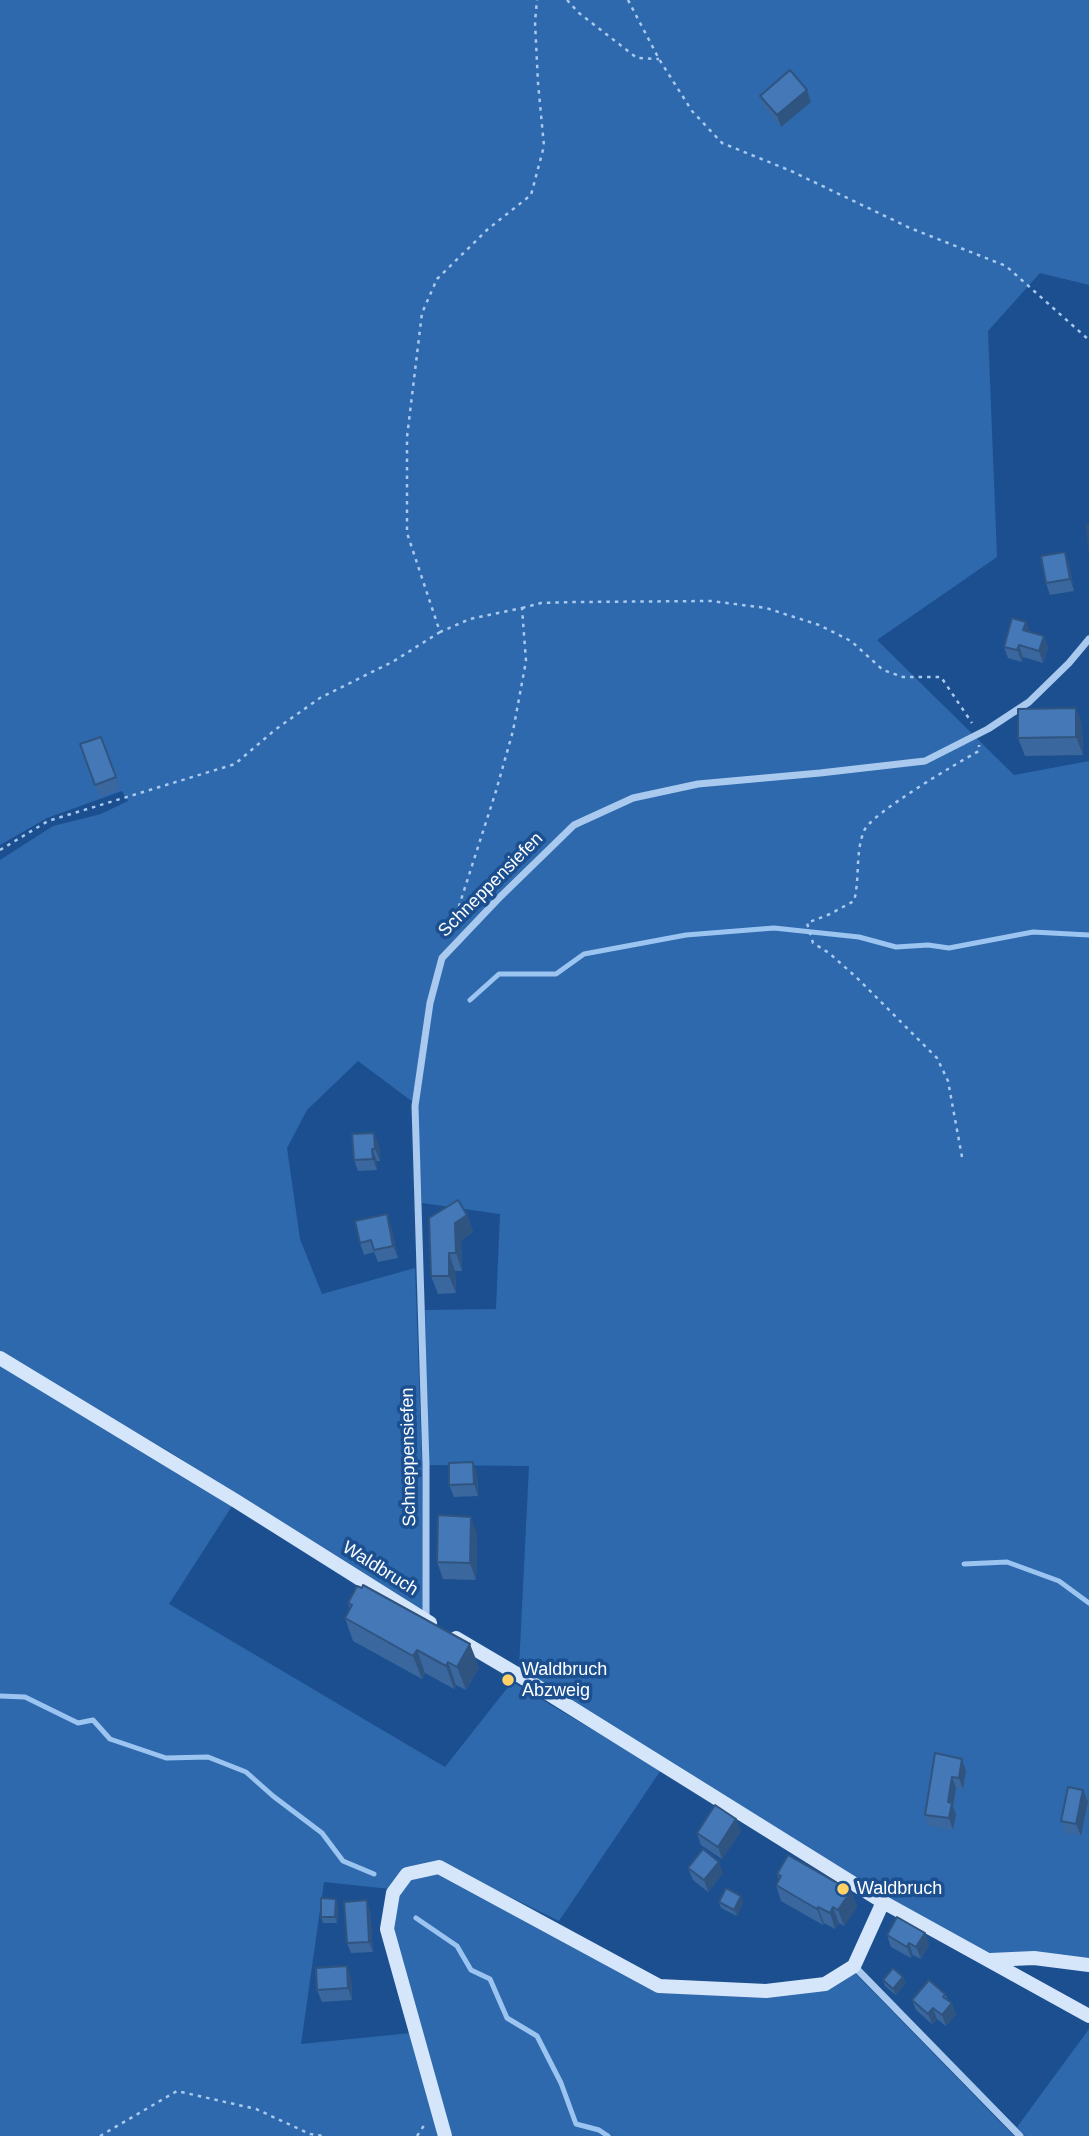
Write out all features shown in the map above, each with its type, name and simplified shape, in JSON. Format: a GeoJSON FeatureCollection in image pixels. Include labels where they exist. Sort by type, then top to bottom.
{"type":"FeatureCollection","features":[{"type":"Feature","properties":{"kind":"street","name":"Schneppensiefen"},"geometry":{"type":"LineString","coordinates":[[426,1620],[425,1453],[415,1105],[430,1003],[442,958],[574,825],[633,797],[698,784],[820,774],[925,761],[979,734],[1029,702],[1089,639]]}},
{"type":"Feature","properties":{"kind":"street","name":"Waldbruch"},"geometry":{"type":"LineString","coordinates":[[0,1358],[225,1494],[883,1902],[1088,2015]]}},
{"type":"Feature","properties":{"kind":"street"},"geometry":{"type":"LineString","coordinates":[[445,2136],[387,1929],[393,1893],[407,1874],[439,1867],[659,1986],[766,1991],[825,1984],[854,1966],[883,1902]]}},
{"type":"Feature","properties":{"kind":"street"},"geometry":{"type":"LineString","coordinates":[[990,1960],[1034,1958],[1089,1965]]}},
{"type":"Feature","properties":{"kind":"street"},"geometry":{"type":"LineString","coordinates":[[854,1966],[1020,2136]]}},
{"type":"Feature","properties":{"kind":"path"},"geometry":{"type":"LineString","coordinates":[[440,632],[407,533],[407,437],[422,313],[437,279],[488,229],[531,195],[544,146],[535,22],[537,0]]}},
{"type":"Feature","properties":{"kind":"path"},"geometry":{"type":"LineString","coordinates":[[567,0],[579,13],[637,58],[659,59]]}},
{"type":"Feature","properties":{"kind":"path"},"geometry":{"type":"LineString","coordinates":[[628,0],[659,59],[692,111],[722,143],[791,171],[910,228],[1006,266],[1089,340]]}},
{"type":"Feature","properties":{"kind":"path"},"geometry":{"type":"LineString","coordinates":[[0,850],[48,821],[235,764],[276,729],[320,698],[394,661],[440,632],[470,619],[541,603],[711,601],[766,608],[819,625],[851,641],[883,670],[903,677],[941,677],[979,734],[979,751],[884,810],[864,829],[854,901],[830,915],[807,923],[813,943],[856,977],[937,1058],[948,1081],[962,1157]]}},
{"type":"Feature","properties":{"kind":"path"},"geometry":{"type":"LineString","coordinates":[[442,958],[465,892],[513,731],[526,661],[522,608]]}},
{"type":"Feature","properties":{"kind":"path"},"geometry":{"type":"LineString","coordinates":[[100,2136],[177,2091],[256,2109],[310,2134],[324,2136]]}},
{"type":"Feature","properties":{"kind":"shaded area"},"geometry":{"type":"Polygon","coordinates":[[[0,0],[1089,0],[1089,285],[1040,273],[988,331],[997,557],[877,640],[1014,775],[1089,761],[1089,1959],[991,1955],[884,1896],[519,1668],[529,1466],[429,1465],[425,1310],[496,1309],[500,1214],[422,1203],[417,1105],[358,1061],[307,1110],[287,1148],[300,1239],[322,1294],[415,1268],[422,1464],[423,1614],[170,1452],[0,1353],[0,860],[53,826],[101,814],[128,801],[122,791],[47,818],[0,845],[0,0]]]}},
{"type":"Feature","properties":{"kind":"shaded area"},"geometry":{"type":"Polygon","coordinates":[[[0,1364],[232,1506],[169,1604],[445,1767],[512,1682],[661,1770],[559,1921],[441,1863],[390,1889],[324,1882],[301,2044],[411,2033],[441,2136],[0,2136],[0,1364]]]}},
{"type":"Feature","properties":{"kind":"shaded area"},"geometry":{"type":"Polygon","coordinates":[[[438,1871],[656,1988],[768,1995],[854,1972],[1014,2136],[449,2136],[390,1929],[396,1894],[408,1879],[438,1871]]]}},
{"type":"Feature","properties":{"kind":"shaded area"},"geometry":{"type":"Polygon","coordinates":[[[1089,2029],[1089,2136],[1025,2136],[1017,2127],[1089,2029]]]}},
{"type":"Feature","properties":{"kind":"building"},"geometry":{"type":"Polygon","coordinates":[[[790,70],[807,90],[777,115],[760,96],[790,70]]]}},
{"type":"Feature","properties":{"kind":"building"},"geometry":{"type":"Polygon","coordinates":[[[1065,552],[1070,579],[1046,583],[1041,556],[1065,552]]]}},
{"type":"Feature","properties":{"kind":"building"},"geometry":{"type":"Polygon","coordinates":[[[1012,618],[1026,622],[1023,630],[1044,636],[1039,651],[1019,645],[1017,650],[1004,647],[1012,618]]]}},
{"type":"Feature","properties":{"kind":"building"},"geometry":{"type":"Polygon","coordinates":[[[1076,708],[1076,737],[1018,738],[1018,709],[1076,708]]]}},
{"type":"Feature","properties":{"kind":"building"},"geometry":{"type":"Polygon","coordinates":[[[101,737],[116,777],[95,785],[80,744],[101,737]]]}},
{"type":"Feature","properties":{"kind":"building"},"geometry":{"type":"Polygon","coordinates":[[[374,1133],[373,1159],[354,1160],[352,1134],[374,1133]]]}},
{"type":"Feature","properties":{"kind":"building"},"geometry":{"type":"Polygon","coordinates":[[[458,1200],[467,1215],[455,1223],[456,1253],[449,1253],[449,1276],[431,1276],[429,1218],[458,1200]]]}},
{"type":"Feature","properties":{"kind":"building"},"geometry":{"type":"Polygon","coordinates":[[[387,1214],[393,1246],[374,1250],[371,1240],[360,1243],[355,1221],[387,1214]]]}},
{"type":"Feature","properties":{"kind":"building"},"geometry":{"type":"Polygon","coordinates":[[[473,1462],[474,1484],[449,1485],[449,1463],[473,1462]]]}},
{"type":"Feature","properties":{"kind":"building"},"geometry":{"type":"Polygon","coordinates":[[[438,1515],[471,1517],[470,1563],[437,1562],[438,1515]]]}},
{"type":"Feature","properties":{"kind":"building"},"geometry":{"type":"Polygon","coordinates":[[[363,1585],[470,1644],[457,1667],[448,1662],[446,1666],[417,1650],[413,1656],[345,1618],[352,1605],[348,1603],[357,1586],[362,1588],[363,1585]]]}},
{"type":"Feature","properties":{"kind":"building"},"geometry":{"type":"Polygon","coordinates":[[[935,1753],[962,1759],[959,1778],[952,1777],[948,1802],[952,1803],[949,1818],[925,1815],[935,1753]]]}},
{"type":"Feature","properties":{"kind":"building"},"geometry":{"type":"Polygon","coordinates":[[[1068,1787],[1083,1790],[1076,1824],[1061,1821],[1068,1787]]]}},
{"type":"Feature","properties":{"kind":"building"},"geometry":{"type":"Polygon","coordinates":[[[715,1805],[736,1819],[718,1847],[697,1833],[715,1805]]]}},
{"type":"Feature","properties":{"kind":"building"},"geometry":{"type":"Polygon","coordinates":[[[703,1849],[719,1862],[704,1880],[688,1868],[703,1849]]]}},
{"type":"Feature","properties":{"kind":"building"},"geometry":{"type":"Polygon","coordinates":[[[788,1855],[851,1891],[838,1910],[833,1907],[830,1913],[818,1907],[817,1909],[776,1885],[781,1876],[777,1874],[788,1855]]]}},
{"type":"Feature","properties":{"kind":"building"},"geometry":{"type":"Polygon","coordinates":[[[726,1888],[741,1896],[734,1910],[719,1902],[726,1888]]]}},
{"type":"Feature","properties":{"kind":"building"},"geometry":{"type":"Polygon","coordinates":[[[321,1898],[336,1899],[335,1917],[321,1917],[321,1898]]]}},
{"type":"Feature","properties":{"kind":"building"},"geometry":{"type":"Polygon","coordinates":[[[367,1900],[369,1942],[347,1943],[344,1902],[367,1900]]]}},
{"type":"Feature","properties":{"kind":"building"},"geometry":{"type":"Polygon","coordinates":[[[897,1917],[925,1933],[916,1947],[909,1943],[907,1947],[887,1935],[897,1917]]]}},
{"type":"Feature","properties":{"kind":"building"},"geometry":{"type":"Polygon","coordinates":[[[347,1966],[348,1988],[317,1990],[316,1968],[347,1966]]]}},
{"type":"Feature","properties":{"kind":"building"},"geometry":{"type":"Polygon","coordinates":[[[893,1968],[903,1977],[893,1989],[883,1980],[893,1968]]]}},
{"type":"Feature","properties":{"kind":"building"},"geometry":{"type":"Polygon","coordinates":[[[929,1980],[945,1994],[943,1997],[952,2003],[942,2015],[933,2008],[928,2014],[912,2000],[929,1980]]]}},
{"type":"Feature","properties":{"kind":"waterway"},"geometry":{"type":"LineString","coordinates":[[470,1000],[499,974],[556,974],[584,954],[686,935],[774,928],[859,937],[896,947],[928,945],[949,948],[1033,932],[1089,935]]}},
{"type":"Feature","properties":{"kind":"waterway"},"geometry":{"type":"LineString","coordinates":[[964,1564],[1007,1562],[1059,1581],[1089,1603]]}},
{"type":"Feature","properties":{"kind":"waterway"},"geometry":{"type":"LineString","coordinates":[[0,1696],[25,1697],[78,1723],[93,1720],[110,1739],[166,1758],[208,1757],[246,1772],[322,1833],[343,1861],[374,1874]]}},
{"type":"Feature","properties":{"kind":"waterway"},"geometry":{"type":"LineString","coordinates":[[416,1918],[457,1946],[471,1970],[490,1979],[507,2018],[537,2036],[561,2083],[576,2124],[599,2130],[608,2136]]}},
{"type":"Feature","properties":{"kind":"place","name":"Waldbruch Abzweig"},"geometry":{"type":"Point","coordinates":[508,1680]}},
{"type":"Feature","properties":{"kind":"place","name":"Waldbruch"},"geometry":{"type":"Point","coordinates":[843,1889]}}]}
